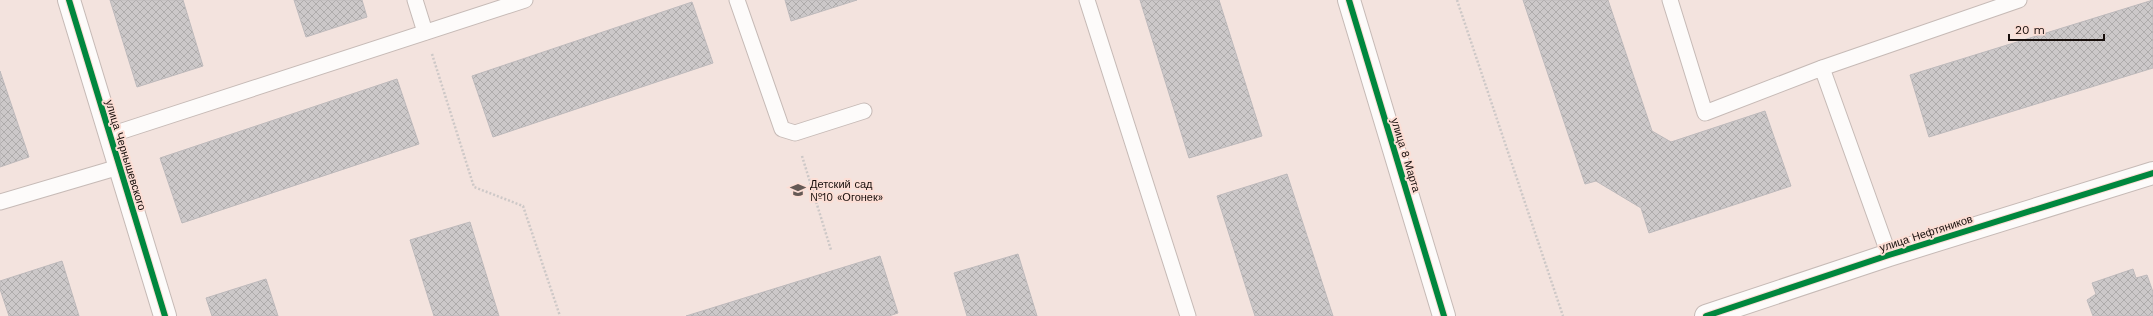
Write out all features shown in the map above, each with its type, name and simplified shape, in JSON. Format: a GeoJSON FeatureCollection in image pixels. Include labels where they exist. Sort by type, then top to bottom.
{"type":"FeatureCollection","features":[{"type":"Feature","properties":{"kind":"street","name":"улица Чернышевского"},"geometry":{"type":"LineString","coordinates":[[69,0],[165,316]]}},
{"type":"Feature","properties":{"kind":"street","name":"улица 8 Марта"},"geometry":{"type":"LineString","coordinates":[[1349,0],[1444,316]]}},
{"type":"Feature","properties":{"kind":"street","name":"улица Нефтяников"},"geometry":{"type":"LineString","coordinates":[[1706,316],[1889,255],[2153,173]]}},
{"type":"Feature","properties":{"kind":"lane"},"geometry":{"type":"LineString","coordinates":[[415,0],[425,32]]}},
{"type":"Feature","properties":{"kind":"lane"},"geometry":{"type":"LineString","coordinates":[[110,135],[525,0]]}},
{"type":"Feature","properties":{"kind":"lane"},"geometry":{"type":"LineString","coordinates":[[737,0],[782,129],[795,132],[864,111]]}},
{"type":"Feature","properties":{"kind":"lane"},"geometry":{"type":"LineString","coordinates":[[1087,0],[1188,316]]}},
{"type":"Feature","properties":{"kind":"lane"},"geometry":{"type":"LineString","coordinates":[[1670,0],[1705,113],[1822,68],[2019,0]]}},
{"type":"Feature","properties":{"kind":"lane"},"geometry":{"type":"LineString","coordinates":[[1822,68],[1889,255]]}},
{"type":"Feature","properties":{"kind":"lane"},"geometry":{"type":"LineString","coordinates":[[0,202],[120,167]]}},
{"type":"Feature","properties":{"kind":"path"},"geometry":{"type":"LineString","coordinates":[[1457,0],[1563,316]]}},
{"type":"Feature","properties":{"kind":"path"},"geometry":{"type":"LineString","coordinates":[[425,32],[474,187],[523,206],[560,316]]}},
{"type":"Feature","properties":{"kind":"path"},"geometry":{"type":"LineString","coordinates":[[795,132],[831,250]]}},
{"type":"Feature","properties":{"kind":"building"},"geometry":{"type":"Polygon","coordinates":[[[110,0],[183,0],[203,66],[137,87],[110,0]]]}},
{"type":"Feature","properties":{"kind":"building"},"geometry":{"type":"Polygon","coordinates":[[[294,0],[362,0],[367,17],[306,37],[294,0]]]}},
{"type":"Feature","properties":{"kind":"building"},"geometry":{"type":"Polygon","coordinates":[[[785,0],[857,0],[791,21],[785,0]]]}},
{"type":"Feature","properties":{"kind":"building"},"geometry":{"type":"Polygon","coordinates":[[[1140,0],[1219,0],[1262,136],[1189,158],[1140,0]]]}},
{"type":"Feature","properties":{"kind":"building"},"geometry":{"type":"Polygon","coordinates":[[[1523,0],[1608,0],[1652,131],[1671,142],[1765,111],[1791,186],[1649,233],[1641,208],[1596,181],[1585,184],[1523,0]]]}},
{"type":"Feature","properties":{"kind":"building"},"geometry":{"type":"Polygon","coordinates":[[[2153,0],[2153,68],[1929,137],[1910,75],[2153,0]]]}},
{"type":"Feature","properties":{"kind":"building"},"geometry":{"type":"Polygon","coordinates":[[[692,2],[713,63],[493,137],[472,76],[692,2]]]}},
{"type":"Feature","properties":{"kind":"building"},"geometry":{"type":"Polygon","coordinates":[[[0,71],[29,157],[0,167],[0,71]]]}},
{"type":"Feature","properties":{"kind":"building"},"geometry":{"type":"Polygon","coordinates":[[[397,79],[419,144],[182,223],[160,158],[397,79]]]}},
{"type":"Feature","properties":{"kind":"building"},"geometry":{"type":"Polygon","coordinates":[[[1287,174],[1333,316],[1255,316],[1217,196],[1287,174]]]}},
{"type":"Feature","properties":{"kind":"building"},"geometry":{"type":"Polygon","coordinates":[[[470,222],[499,316],[434,316],[410,240],[470,222]]]}},
{"type":"Feature","properties":{"kind":"building"},"geometry":{"type":"Polygon","coordinates":[[[1018,254],[1037,316],[967,316],[954,273],[1018,254]]]}},
{"type":"Feature","properties":{"kind":"building"},"geometry":{"type":"Polygon","coordinates":[[[880,256],[898,313],[889,316],[686,316],[880,256]]]}},
{"type":"Feature","properties":{"kind":"building"},"geometry":{"type":"Polygon","coordinates":[[[62,261],[79,316],[9,316],[0,289],[0,281],[62,261]]]}},
{"type":"Feature","properties":{"kind":"building"},"geometry":{"type":"Polygon","coordinates":[[[2133,269],[2136,278],[2147,275],[2153,292],[2153,316],[2093,316],[2087,300],[2096,294],[2092,283],[2133,269]]]}},
{"type":"Feature","properties":{"kind":"building"},"geometry":{"type":"Polygon","coordinates":[[[266,279],[278,316],[212,316],[206,298],[266,279]]]}},
{"type":"Feature","properties":{"kind":"cycle path"},"geometry":{"type":"LineString","coordinates":[[69,0],[165,316]]}},
{"type":"Feature","properties":{"kind":"cycle path"},"geometry":{"type":"LineString","coordinates":[[1349,0],[1444,316]]}},
{"type":"Feature","properties":{"kind":"cycle path"},"geometry":{"type":"LineString","coordinates":[[1706,316],[1889,255],[2153,173]]}},
{"type":"Feature","properties":{"kind":"place","name":"Детский сад №10 «Огонек»"},"geometry":{"type":"Point","coordinates":[798,190]}}]}
